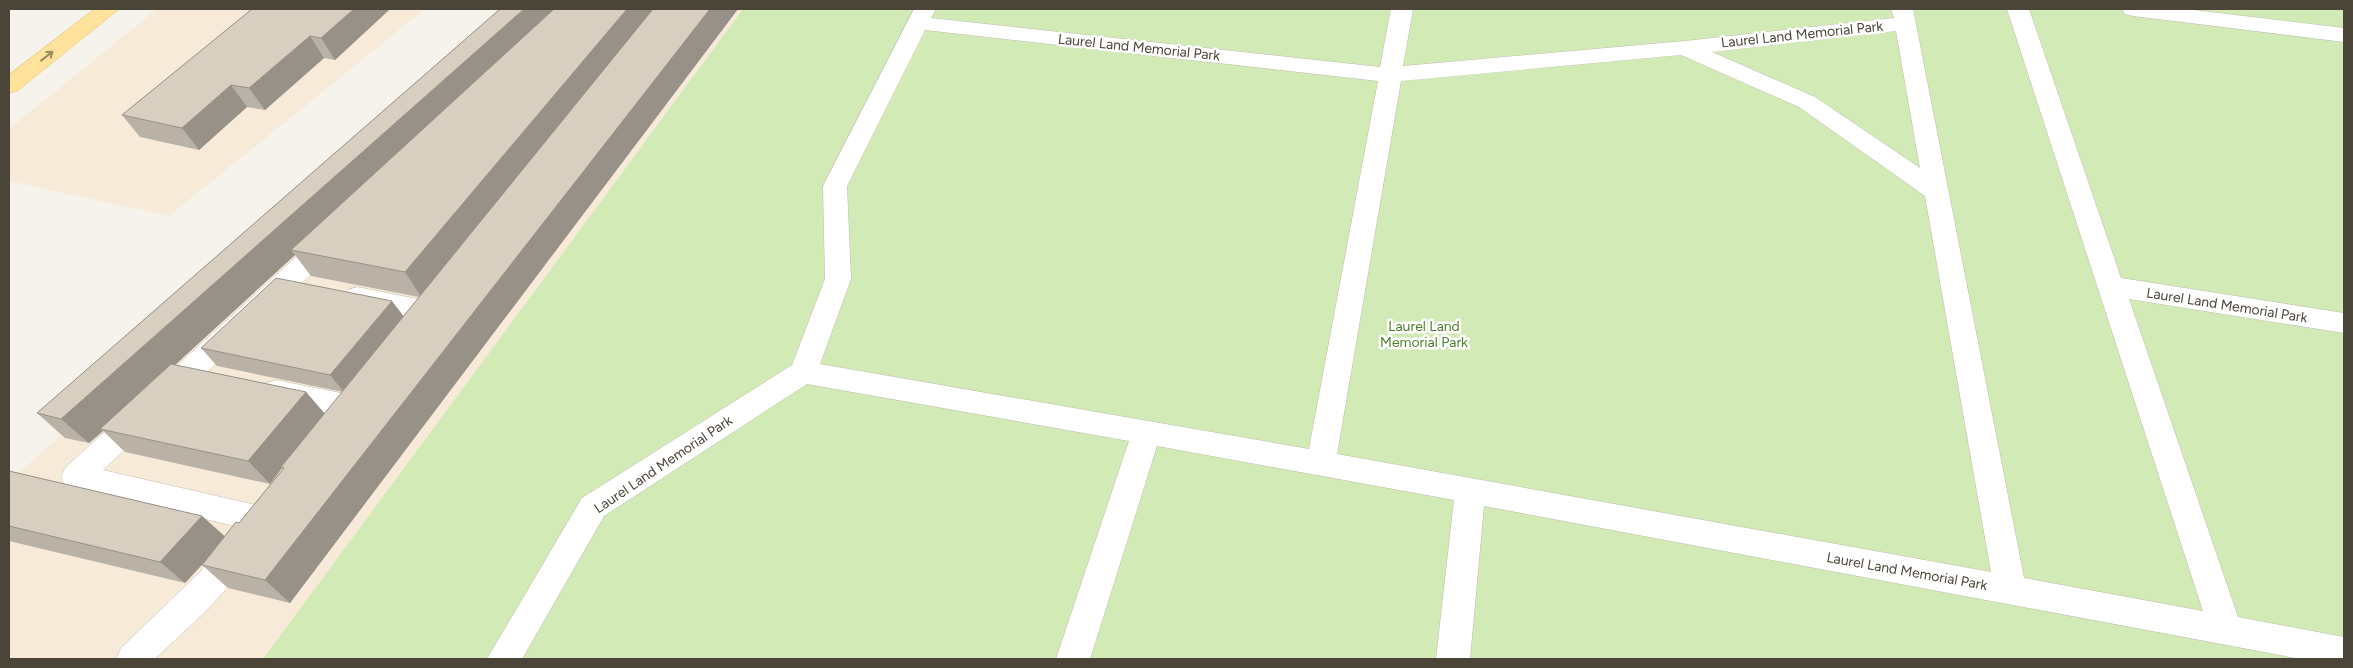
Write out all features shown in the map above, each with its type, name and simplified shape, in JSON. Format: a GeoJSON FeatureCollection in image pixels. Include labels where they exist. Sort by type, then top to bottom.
{"type":"FeatureCollection","features":[{"type":"Feature","properties":{"kind":"main road"},"geometry":{"type":"LineString","coordinates":[[9,86],[108,9]]}},
{"type":"Feature","properties":{"kind":"lane"},"geometry":{"type":"LineString","coordinates":[[1321,463],[1388,75],[1402,9]]}},
{"type":"Feature","properties":{"kind":"lane"},"geometry":{"type":"LineString","coordinates":[[2018,9],[2226,630]]}},
{"type":"Feature","properties":{"kind":"lane"},"geometry":{"type":"LineString","coordinates":[[2134,9],[2344,35]]}},
{"type":"Feature","properties":{"kind":"lane","name":"Laurel Land Memorial Park"},"geometry":{"type":"LineString","coordinates":[[504,659],[593,507],[803,372],[838,279],[835,186],[922,16],[1388,75],[1684,48],[1904,16]]}},
{"type":"Feature","properties":{"kind":"lane"},"geometry":{"type":"LineString","coordinates":[[1904,16],[2010,590]]}},
{"type":"Feature","properties":{"kind":"lane","name":"Laurel Land Memorial Park"},"geometry":{"type":"LineString","coordinates":[[1684,48],[1807,102],[1936,191]]}},
{"type":"Feature","properties":{"kind":"lane"},"geometry":{"type":"LineString","coordinates":[[260,520],[76,477],[349,223]]}},
{"type":"Feature","properties":{"kind":"lane"},"geometry":{"type":"LineString","coordinates":[[285,283],[428,311]]}},
{"type":"Feature","properties":{"kind":"lane","name":"Laurel Land Memorial Park"},"geometry":{"type":"LineString","coordinates":[[2110,286],[2344,323]]}},
{"type":"Feature","properties":{"kind":"lane"},"geometry":{"type":"LineString","coordinates":[[411,333],[447,288]]}},
{"type":"Feature","properties":{"kind":"lane","name":"Laurel Land Memorial Park"},"geometry":{"type":"LineString","coordinates":[[803,372],[1321,463],[2344,652]]}},
{"type":"Feature","properties":{"kind":"lane"},"geometry":{"type":"LineString","coordinates":[[189,373],[218,379]]}},
{"type":"Feature","properties":{"kind":"lane"},"geometry":{"type":"LineString","coordinates":[[246,385],[351,407]]}},
{"type":"Feature","properties":{"kind":"lane"},"geometry":{"type":"LineString","coordinates":[[333,430],[369,385]]}},
{"type":"Feature","properties":{"kind":"lane"},"geometry":{"type":"LineString","coordinates":[[1073,659],[1147,432]]}},
{"type":"Feature","properties":{"kind":"lane"},"geometry":{"type":"LineString","coordinates":[[1453,659],[1470,491]]}},
{"type":"Feature","properties":{"kind":"lane"},"geometry":{"type":"LineString","coordinates":[[133,659],[212,581],[279,497]]}},
{"type":"Feature","properties":{"kind":"shaded area"},"geometry":{"type":"Polygon","coordinates":[[[157,9],[425,9],[169,216],[9,181],[9,129],[157,9]]]}},
{"type":"Feature","properties":{"kind":"shaded area"},"geometry":{"type":"Polygon","coordinates":[[[536,9],[743,9],[263,659],[9,659],[9,482],[536,9]]]}},
{"type":"Feature","properties":{"kind":"green space","name":"Laurel Land Memorial Park"},"geometry":{"type":"Polygon","coordinates":[[[743,9],[2344,9],[2344,659],[263,659],[743,9]]]}},
{"type":"Feature","properties":{"kind":"building"},"geometry":{"type":"Polygon","coordinates":[[[252,9],[354,9],[321,38],[310,36],[249,88],[231,85],[182,128],[122,115],[252,9]]]}},
{"type":"Feature","properties":{"kind":"building"},"geometry":{"type":"Polygon","coordinates":[[[500,9],[524,9],[61,419],[37,413],[500,9]]]}},
{"type":"Feature","properties":{"kind":"building"},"geometry":{"type":"Polygon","coordinates":[[[554,9],[627,9],[405,272],[291,250],[554,9]]]}},
{"type":"Feature","properties":{"kind":"building"},"geometry":{"type":"Polygon","coordinates":[[[653,9],[710,9],[265,580],[202,565],[236,522],[239,523],[284,468],[281,467],[653,9]]]}},
{"type":"Feature","properties":{"kind":"building"},"geometry":{"type":"Polygon","coordinates":[[[276,278],[392,301],[330,375],[201,348],[276,278]]]}},
{"type":"Feature","properties":{"kind":"building"},"geometry":{"type":"Polygon","coordinates":[[[171,364],[306,392],[248,461],[100,429],[171,364]]]}},
{"type":"Feature","properties":{"kind":"building"},"geometry":{"type":"Polygon","coordinates":[[[9,471],[202,516],[160,562],[9,526],[9,471]]]}}]}
